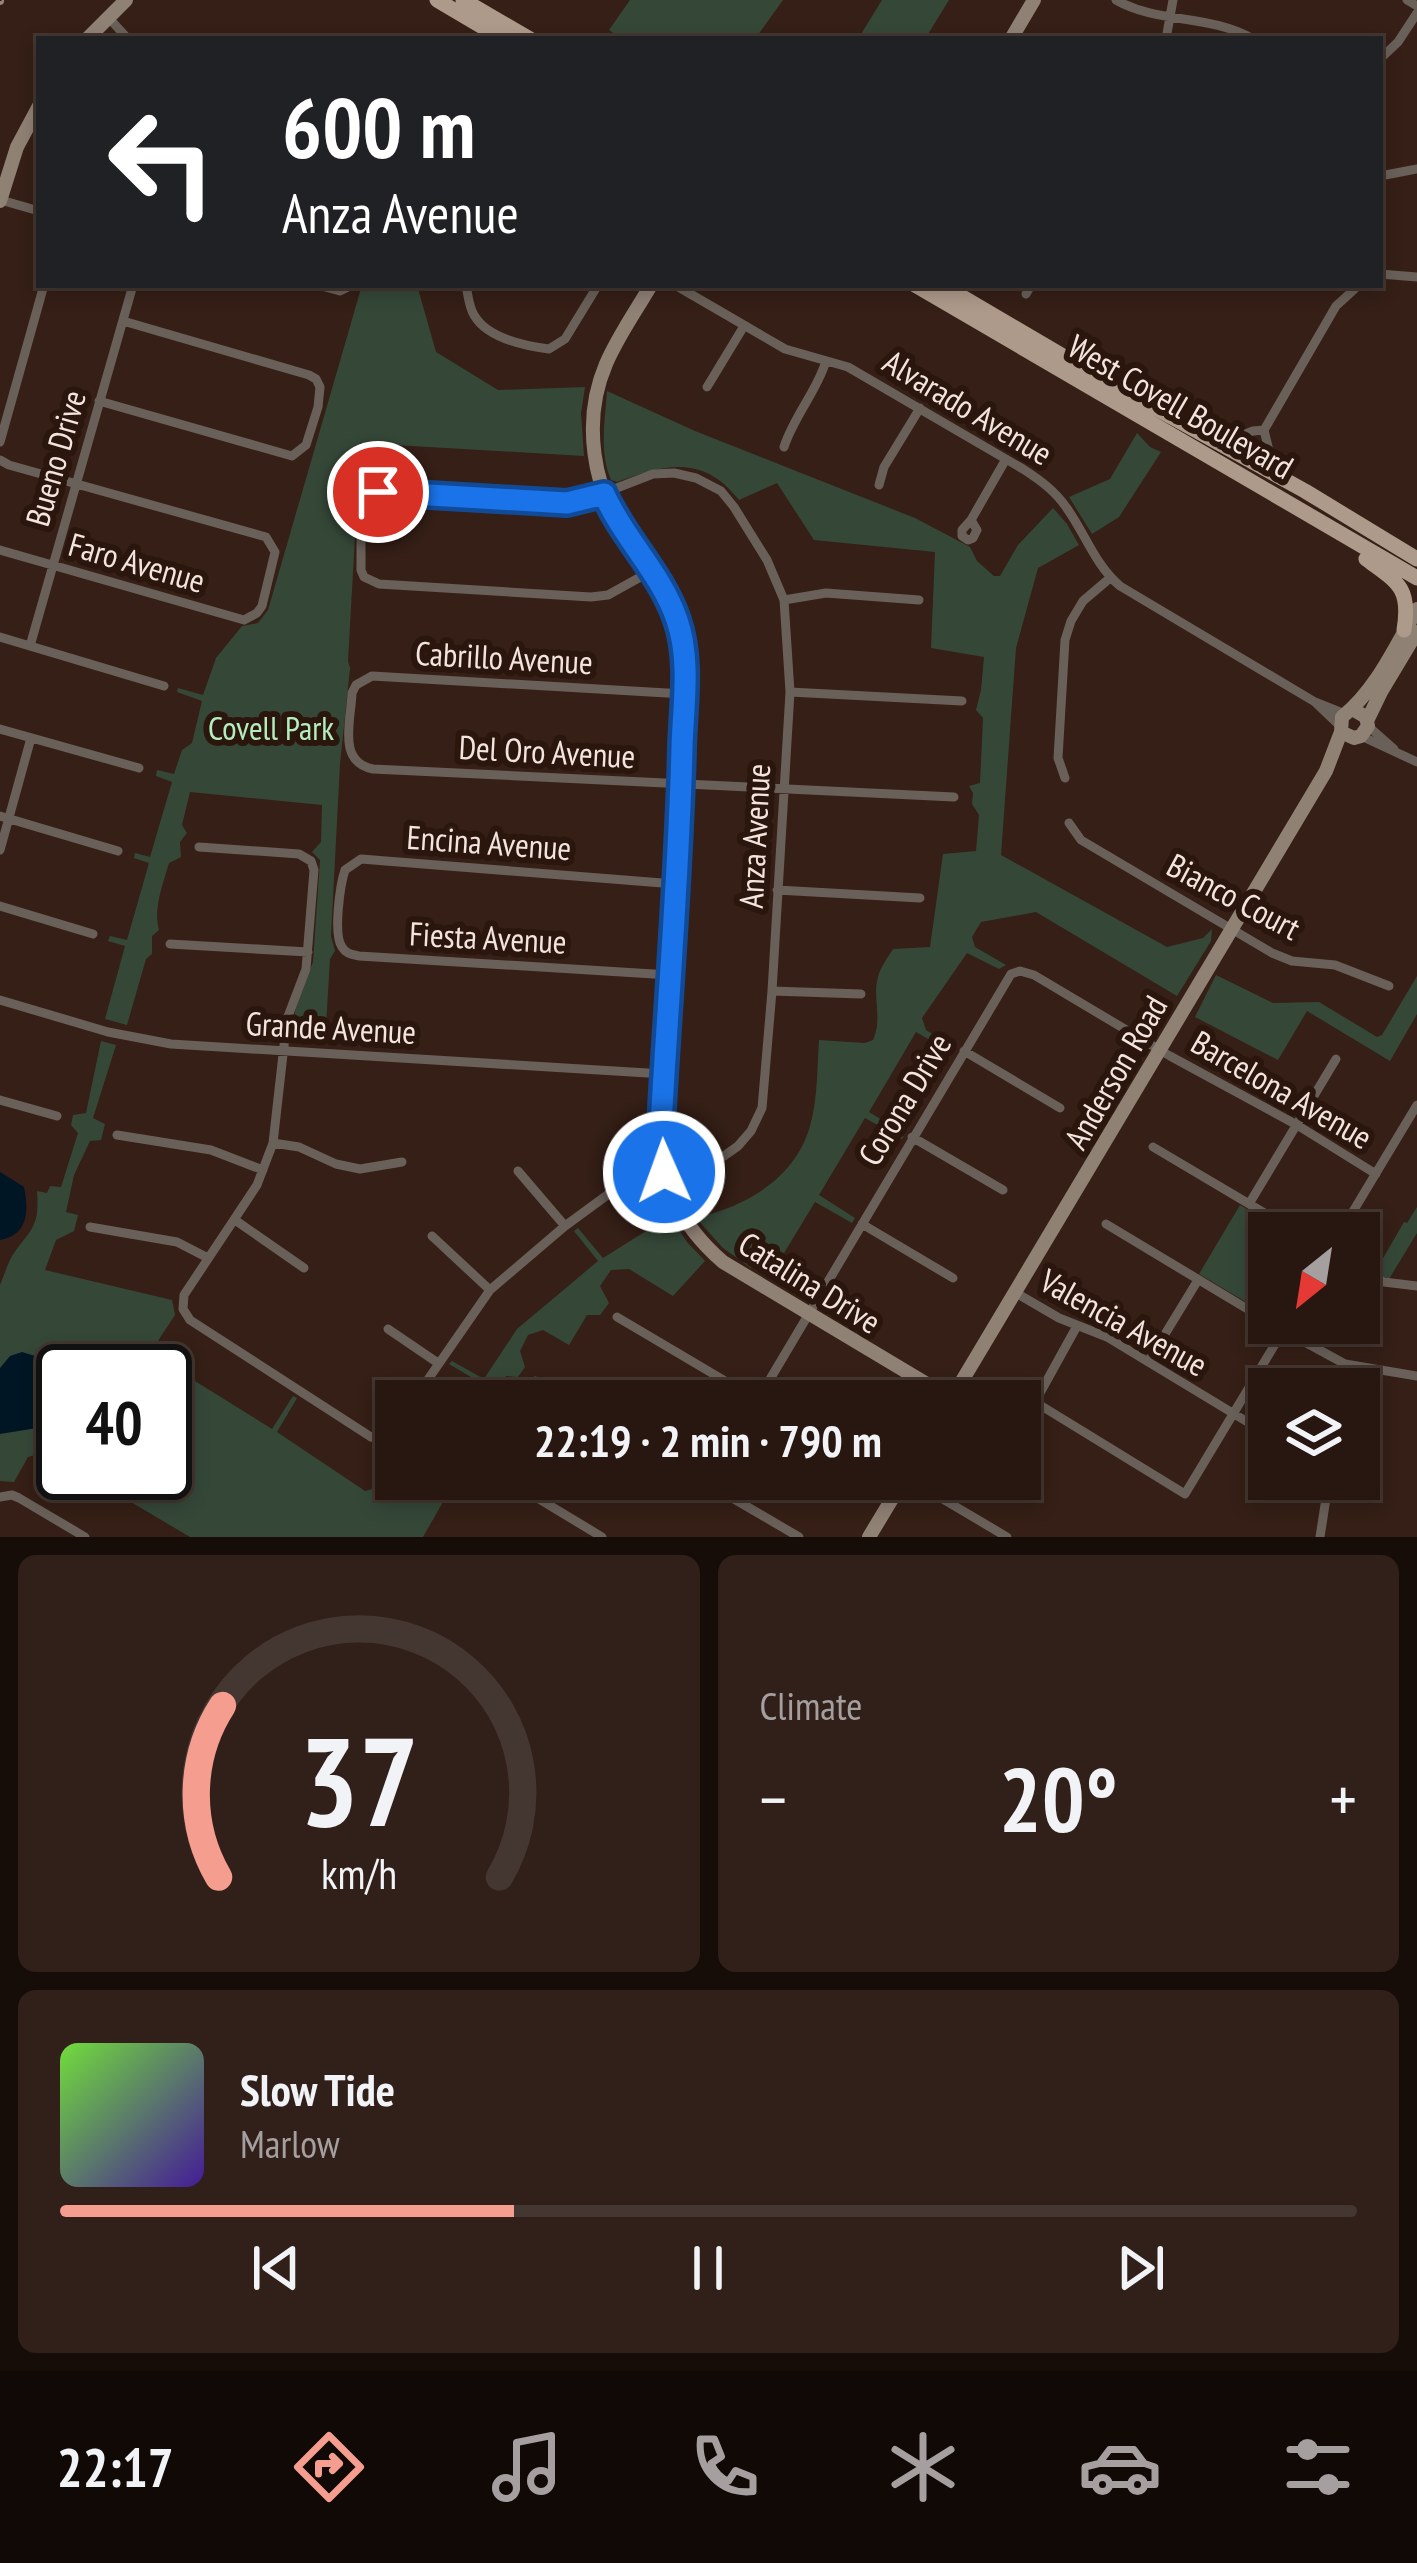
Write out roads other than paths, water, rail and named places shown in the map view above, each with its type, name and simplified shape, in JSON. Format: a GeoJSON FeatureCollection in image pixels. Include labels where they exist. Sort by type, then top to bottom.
{"type":"FeatureCollection","features":[{"type":"Feature","properties":{"kind":"main road"},"geometry":{"type":"LineString","coordinates":[[437,0],[498,36]]}},
{"type":"Feature","properties":{"kind":"main road"},"geometry":{"type":"LineString","coordinates":[[463,0],[525,36]]}},
{"type":"Feature","properties":{"kind":"main road","name":"West Covell Boulevard"},"geometry":{"type":"LineString","coordinates":[[920,288],[1417,578]]}},
{"type":"Feature","properties":{"kind":"main road","name":"West Covell Boulevard"},"geometry":{"type":"LineString","coordinates":[[947,288],[1417,559]]}},
{"type":"Feature","properties":{"kind":"main road"},"geometry":{"type":"LineString","coordinates":[[1316,521],[1403,589],[1411,631]]}},
{"type":"Feature","properties":{"kind":"main road"},"geometry":{"type":"LineString","coordinates":[[1390,541],[1417,550]]}},
{"type":"Feature","properties":{"kind":"street"},"geometry":{"type":"LineString","coordinates":[[90,36],[126,0]]}},
{"type":"Feature","properties":{"kind":"street"},"geometry":{"type":"LineString","coordinates":[[1013,36],[1034,0]]}},
{"type":"Feature","properties":{"kind":"street"},"geometry":{"type":"LineString","coordinates":[[1116,0],[1133,10],[1229,27],[1247,36]]}},
{"type":"Feature","properties":{"kind":"street"},"geometry":{"type":"LineString","coordinates":[[1167,36],[1173,0]]}},
{"type":"Feature","properties":{"kind":"street"},"geometry":{"type":"LineString","coordinates":[[1383,56],[1398,42],[1417,9],[1407,0]]}},
{"type":"Feature","properties":{"kind":"street"},"geometry":{"type":"LineString","coordinates":[[108,17],[125,36]]}},
{"type":"Feature","properties":{"kind":"street"},"geometry":{"type":"LineString","coordinates":[[36,112],[17,147],[0,201],[36,210]]}},
{"type":"Feature","properties":{"kind":"street"},"geometry":{"type":"LineString","coordinates":[[1383,175],[1417,169]]}},
{"type":"Feature","properties":{"kind":"street"},"geometry":{"type":"LineString","coordinates":[[1383,274],[1417,277]]}},
{"type":"Feature","properties":{"kind":"street"},"geometry":{"type":"LineString","coordinates":[[0,442],[43,288]]}},
{"type":"Feature","properties":{"kind":"street","name":"Bueno Drive"},"geometry":{"type":"LineString","coordinates":[[31,646],[132,288]]}},
{"type":"Feature","properties":{"kind":"street"},"geometry":{"type":"LineString","coordinates":[[467,288],[472,312],[486,327],[518,343],[549,349],[565,339],[596,288]]}},
{"type":"Feature","properties":{"kind":"street","name":"Catalina Drive"},"geometry":{"type":"LineString","coordinates":[[649,288],[600,379],[593,442],[604,494],[628,538],[653,570],[682,637],[681,786],[661,1141],[664,1172],[687,1223],[709,1250],[734,1270],[918,1380]]}},
{"type":"Feature","properties":{"kind":"street","name":"Alvarado Avenue"},"geometry":{"type":"LineString","coordinates":[[680,288],[785,349],[848,367],[1042,482],[1062,501],[1110,578],[1130,594],[1354,725],[1385,748],[1417,762]]}},
{"type":"Feature","properties":{"kind":"street"},"geometry":{"type":"LineString","coordinates":[[1288,481],[1271,459],[1264,430],[1336,306],[1356,288]]}},
{"type":"Feature","properties":{"kind":"street"},"geometry":{"type":"LineString","coordinates":[[99,401],[292,456],[306,445],[318,407],[316,379],[122,321]]}},
{"type":"Feature","properties":{"kind":"street"},"geometry":{"type":"LineString","coordinates":[[706,387],[744,326]]}},
{"type":"Feature","properties":{"kind":"street"},"geometry":{"type":"LineString","coordinates":[[784,447],[826,361]]}},
{"type":"Feature","properties":{"kind":"street"},"geometry":{"type":"LineString","coordinates":[[879,485],[884,467],[920,408]]}},
{"type":"Feature","properties":{"kind":"street"},"geometry":{"type":"LineString","coordinates":[[1203,433],[1235,438],[1264,430]]}},
{"type":"Feature","properties":{"kind":"street"},"geometry":{"type":"LineString","coordinates":[[971,520],[1006,459]]}},
{"type":"Feature","properties":{"kind":"street"},"geometry":{"type":"LineString","coordinates":[[0,460],[75,483]]}},
{"type":"Feature","properties":{"kind":"street","name":"Anza Avenue"},"geometry":{"type":"LineString","coordinates":[[426,1380],[490,1290],[565,1226],[610,1192],[724,1156],[751,1131],[762,1108],[790,692],[784,600],[767,560],[721,491],[674,473],[653,474],[567,503],[378,492],[370,496],[362,512],[361,570],[364,577],[379,584],[591,597],[608,595],[653,570]]}},
{"type":"Feature","properties":{"kind":"street","name":"Faro Avenue"},"geometry":{"type":"LineString","coordinates":[[0,550],[238,619],[257,613],[274,562],[275,552],[266,537],[75,483]]}},
{"type":"Feature","properties":{"kind":"street"},"geometry":{"type":"LineString","coordinates":[[1065,778],[1058,758],[1065,640],[1083,601],[1110,578]]}},
{"type":"Feature","properties":{"kind":"street"},"geometry":{"type":"LineString","coordinates":[[784,600],[826,593],[919,600]]}},
{"type":"Feature","properties":{"kind":"street","name":"Anderson Road"},"geometry":{"type":"LineString","coordinates":[[963,1380],[1376,681],[1411,631],[1417,609]]}},
{"type":"Feature","properties":{"kind":"street"},"geometry":{"type":"LineString","coordinates":[[0,637],[164,686]]}},
{"type":"Feature","properties":{"kind":"street","name":"Cabrillo Avenue"},"geometry":{"type":"LineString","coordinates":[[351,718],[352,693],[372,676],[684,694]]}},
{"type":"Feature","properties":{"kind":"street"},"geometry":{"type":"LineString","coordinates":[[790,692],[962,700]]}},
{"type":"Feature","properties":{"kind":"street","name":"Del Oro Avenue"},"geometry":{"type":"LineString","coordinates":[[351,718],[350,757],[364,768],[954,796]]}},
{"type":"Feature","properties":{"kind":"street"},"geometry":{"type":"LineString","coordinates":[[0,729],[139,768]]}},
{"type":"Feature","properties":{"kind":"street"},"geometry":{"type":"LineString","coordinates":[[0,850],[4,817],[31,738]]}},
{"type":"Feature","properties":{"kind":"street"},"geometry":{"type":"LineString","coordinates":[[4,817],[118,851]]}},
{"type":"Feature","properties":{"kind":"street","name":"Bianco Court"},"geometry":{"type":"LineString","coordinates":[[1070,823],[1081,840],[1282,958],[1335,965],[1389,986]]}},
{"type":"Feature","properties":{"kind":"street"},"geometry":{"type":"LineString","coordinates":[[199,847],[299,854],[308,858],[314,870],[306,969],[287,1019],[273,1142],[235,1220],[184,1295],[183,1310],[190,1320],[375,1438]]}},
{"type":"Feature","properties":{"kind":"street","name":"Encina Avenue"},"geometry":{"type":"LineString","coordinates":[[339,912],[344,870],[361,859],[675,884]]}},
{"type":"Feature","properties":{"kind":"street"},"geometry":{"type":"LineString","coordinates":[[777,890],[920,898]]}},
{"type":"Feature","properties":{"kind":"street"},"geometry":{"type":"LineString","coordinates":[[0,906],[93,934]]}},
{"type":"Feature","properties":{"kind":"street","name":"Fiesta Avenue"},"geometry":{"type":"LineString","coordinates":[[339,912],[339,944],[359,956],[670,975]]}},
{"type":"Feature","properties":{"kind":"street"},"geometry":{"type":"LineString","coordinates":[[170,944],[308,952]]}},
{"type":"Feature","properties":{"kind":"street","name":"Corona Drive"},"geometry":{"type":"LineString","coordinates":[[770,1380],[1011,974],[1020,971],[1034,976],[1161,1051]]}},
{"type":"Feature","properties":{"kind":"street"},"geometry":{"type":"LineString","coordinates":[[772,991],[861,994]]}},
{"type":"Feature","properties":{"kind":"street","name":"Grande Avenue"},"geometry":{"type":"LineString","coordinates":[[0,1000],[171,1044],[664,1073]]}},
{"type":"Feature","properties":{"kind":"street"},"geometry":{"type":"LineString","coordinates":[[964,1051],[1060,1108]]}},
{"type":"Feature","properties":{"kind":"street","name":"Barcelona Avenue"},"geometry":{"type":"LineString","coordinates":[[1161,1051],[1376,1174]]}},
{"type":"Feature","properties":{"kind":"street"},"geometry":{"type":"LineString","coordinates":[[1249,1204],[1336,1059]]}},
{"type":"Feature","properties":{"kind":"street"},"geometry":{"type":"LineString","coordinates":[[0,1100],[57,1116]]}},
{"type":"Feature","properties":{"kind":"street"},"geometry":{"type":"LineString","coordinates":[[1353,1212],[1417,1105]]}},
{"type":"Feature","properties":{"kind":"street"},"geometry":{"type":"LineString","coordinates":[[117,1135],[211,1150],[263,1170]]}},
{"type":"Feature","properties":{"kind":"street"},"geometry":{"type":"LineString","coordinates":[[912,1137],[1003,1190]]}},
{"type":"Feature","properties":{"kind":"street"},"geometry":{"type":"LineString","coordinates":[[273,1142],[360,1169],[402,1162]]}},
{"type":"Feature","properties":{"kind":"street"},"geometry":{"type":"LineString","coordinates":[[1154,1147],[1263,1212]]}},
{"type":"Feature","properties":{"kind":"street"},"geometry":{"type":"LineString","coordinates":[[518,1172],[565,1226]]}},
{"type":"Feature","properties":{"kind":"street"},"geometry":{"type":"LineString","coordinates":[[235,1220],[304,1268]]}},
{"type":"Feature","properties":{"kind":"street"},"geometry":{"type":"LineString","coordinates":[[862,1224],[952,1278]]}},
{"type":"Feature","properties":{"kind":"street"},"geometry":{"type":"LineString","coordinates":[[1106,1224],[1248,1310]]}},
{"type":"Feature","properties":{"kind":"street"},"geometry":{"type":"LineString","coordinates":[[90,1228],[177,1242],[208,1258]]}},
{"type":"Feature","properties":{"kind":"street"},"geometry":{"type":"LineString","coordinates":[[432,1236],[490,1290]]}},
{"type":"Feature","properties":{"kind":"street"},"geometry":{"type":"LineString","coordinates":[[1148,1361],[1198,1280]]}},
{"type":"Feature","properties":{"kind":"street"},"geometry":{"type":"LineString","coordinates":[[1380,1280],[1417,1286]]}},
{"type":"Feature","properties":{"kind":"street","name":"Valencia Avenue"},"geometry":{"type":"LineString","coordinates":[[1016,1293],[1108,1337],[1248,1422]]}},
{"type":"Feature","properties":{"kind":"street"},"geometry":{"type":"LineString","coordinates":[[617,1317],[723,1380]]}},
{"type":"Feature","properties":{"kind":"street"},"geometry":{"type":"LineString","coordinates":[[1077,1326],[1035,1402],[1185,1494],[1275,1344]]}},
{"type":"Feature","properties":{"kind":"street"},"geometry":{"type":"LineString","coordinates":[[388,1330],[438,1363]]}},
{"type":"Feature","properties":{"kind":"street"},"geometry":{"type":"LineString","coordinates":[[1307,1344],[1345,1364],[1417,1376]]}},
{"type":"Feature","properties":{"kind":"street"},"geometry":{"type":"LineString","coordinates":[[0,1497],[19,1498],[85,1537]]}},
{"type":"Feature","properties":{"kind":"street"},"geometry":{"type":"LineString","coordinates":[[541,1500],[602,1537]]}},
{"type":"Feature","properties":{"kind":"street"},"geometry":{"type":"LineString","coordinates":[[739,1500],[799,1537]]}},
{"type":"Feature","properties":{"kind":"street"},"geometry":{"type":"LineString","coordinates":[[869,1537],[893,1500]]}},
{"type":"Feature","properties":{"kind":"street"},"geometry":{"type":"LineString","coordinates":[[943,1500],[1007,1537]]}},
{"type":"Feature","properties":{"kind":"street"},"geometry":{"type":"LineString","coordinates":[[1320,1537],[1326,1500]]}},
{"type":"Feature","properties":{"kind":"water"},"geometry":{"type":"Polygon","coordinates":[[[0,1172],[24,1187],[26,1205],[21,1227],[0,1240],[0,1172]]]}},
{"type":"Feature","properties":{"kind":"water"},"geometry":{"type":"Polygon","coordinates":[[[22,1352],[36,1356],[36,1428],[0,1434],[0,1368],[10,1356],[22,1352]]]}},
{"type":"Feature","properties":{"kind":"park label","name":"Covell Park"},"geometry":{"type":"Point","coordinates":[271,727]}}]}
